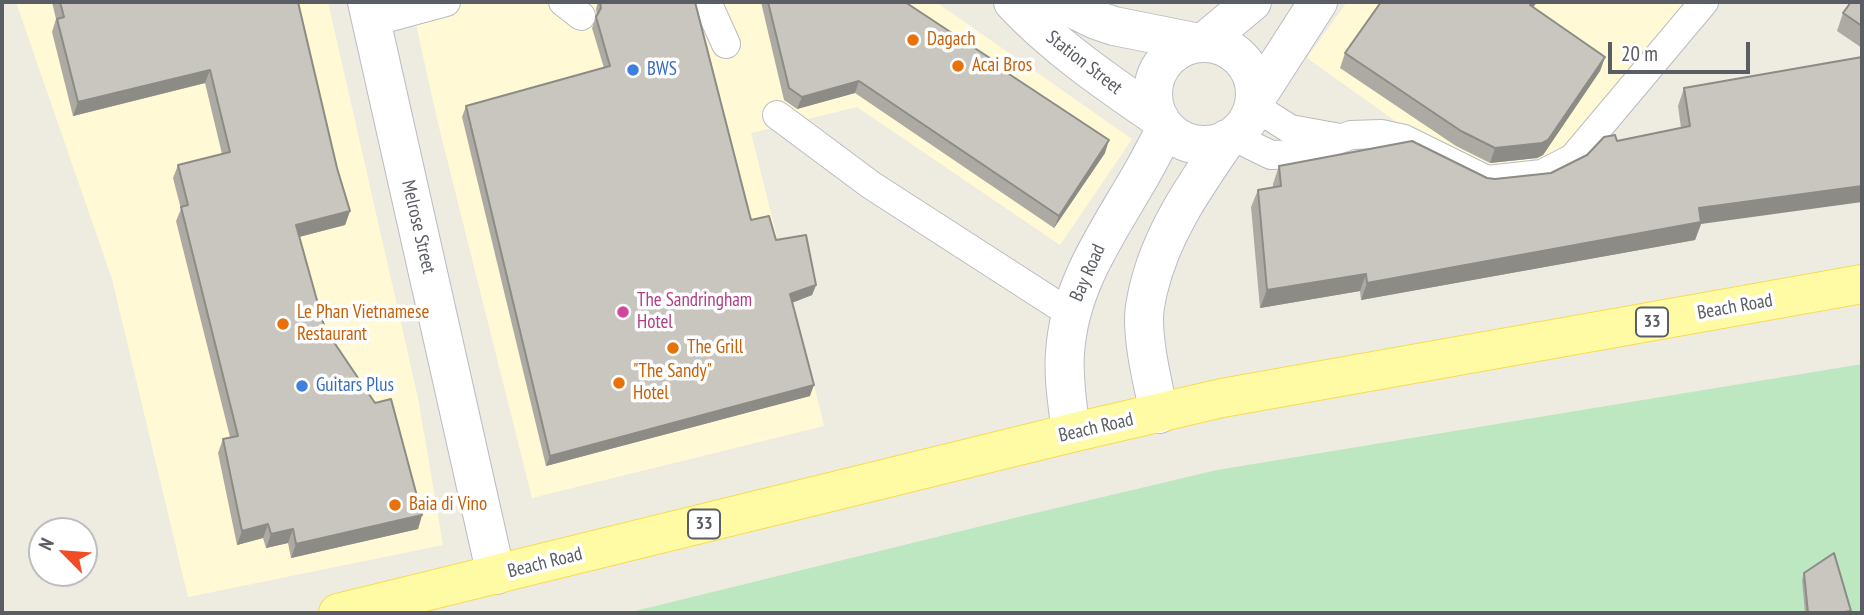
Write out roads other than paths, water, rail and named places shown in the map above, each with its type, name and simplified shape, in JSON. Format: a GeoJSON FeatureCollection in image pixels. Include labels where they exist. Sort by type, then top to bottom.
{"type":"FeatureCollection","features":[{"type":"Feature","properties":{"kind":"main road","name":"Station Street"},"geometry":{"type":"LineString","coordinates":[[1013,2],[1074,59],[1163,123]]}},
{"type":"Feature","properties":{"kind":"main road","name":"Station Street"},"geometry":{"type":"LineString","coordinates":[[1059,2],[1128,30],[1157,33],[1201,43]]}},
{"type":"Feature","properties":{"kind":"main road"},"geometry":{"type":"LineString","coordinates":[[1201,43],[1252,2]]}},
{"type":"Feature","properties":{"kind":"main road"},"geometry":{"type":"LineString","coordinates":[[1158,414],[1144,319],[1153,271],[1161,248],[1183,205],[1318,2]]}},
{"type":"Feature","properties":{"kind":"main road","name":"Melrose Street"},"geometry":{"type":"LineString","coordinates":[[369,12],[496,575]]}},
{"type":"Feature","properties":{"kind":"main road"},"geometry":{"type":"LineString","coordinates":[[1201,43],[1223,46],[1245,63],[1253,81],[1242,120],[1209,144],[1190,143],[1163,123],[1153,100],[1155,80],[1158,70],[1171,55],[1189,45],[1201,43]]}},
{"type":"Feature","properties":{"kind":"main road","name":"Bay Road"},"geometry":{"type":"LineString","coordinates":[[1071,433],[1065,355],[1074,302],[1090,263],[1139,178],[1163,123]]}},
{"type":"Feature","properties":{"kind":"main road","name":"Beach Road"},"geometry":{"type":"LineString","coordinates":[[338,613],[1071,433],[1239,395],[1862,284]]}},
{"type":"Feature","properties":{"kind":"lane"},"geometry":{"type":"LineString","coordinates":[[369,12],[446,2]]}},
{"type":"Feature","properties":{"kind":"lane"},"geometry":{"type":"LineString","coordinates":[[1242,120],[1340,138],[1381,134],[1405,139],[1487,180],[1542,174],[1573,158],[1703,2]]}},
{"type":"Feature","properties":{"kind":"lane"},"geometry":{"type":"LineString","coordinates":[[703,10],[726,44]]}},
{"type":"Feature","properties":{"kind":"lane"},"geometry":{"type":"LineString","coordinates":[[777,115],[872,186],[1071,314]]}},
{"type":"Feature","properties":{"kind":"place","name":"Dagach"},"geometry":{"type":"Point","coordinates":[913,40]}},
{"type":"Feature","properties":{"kind":"place","name":"Acai Bros"},"geometry":{"type":"Point","coordinates":[958,66]}},
{"type":"Feature","properties":{"kind":"place","name":"BWS"},"geometry":{"type":"Point","coordinates":[633,70]}},
{"type":"Feature","properties":{"kind":"place","name":"The Sandringham Hotel"},"geometry":{"type":"Point","coordinates":[623,312]}},
{"type":"Feature","properties":{"kind":"place","name":"Le Phan Vietnamese Restaurant"},"geometry":{"type":"Point","coordinates":[283,324]}},
{"type":"Feature","properties":{"kind":"place","name":"The Grill"},"geometry":{"type":"Point","coordinates":[673,348]}},
{"type":"Feature","properties":{"kind":"place","name":"\"The Sandy\" Hotel"},"geometry":{"type":"Point","coordinates":[619,383]}},
{"type":"Feature","properties":{"kind":"place","name":"Guitars Plus"},"geometry":{"type":"Point","coordinates":[302,386]}},
{"type":"Feature","properties":{"kind":"place","name":"Baia di Vino"},"geometry":{"type":"Point","coordinates":[395,505]}}]}
